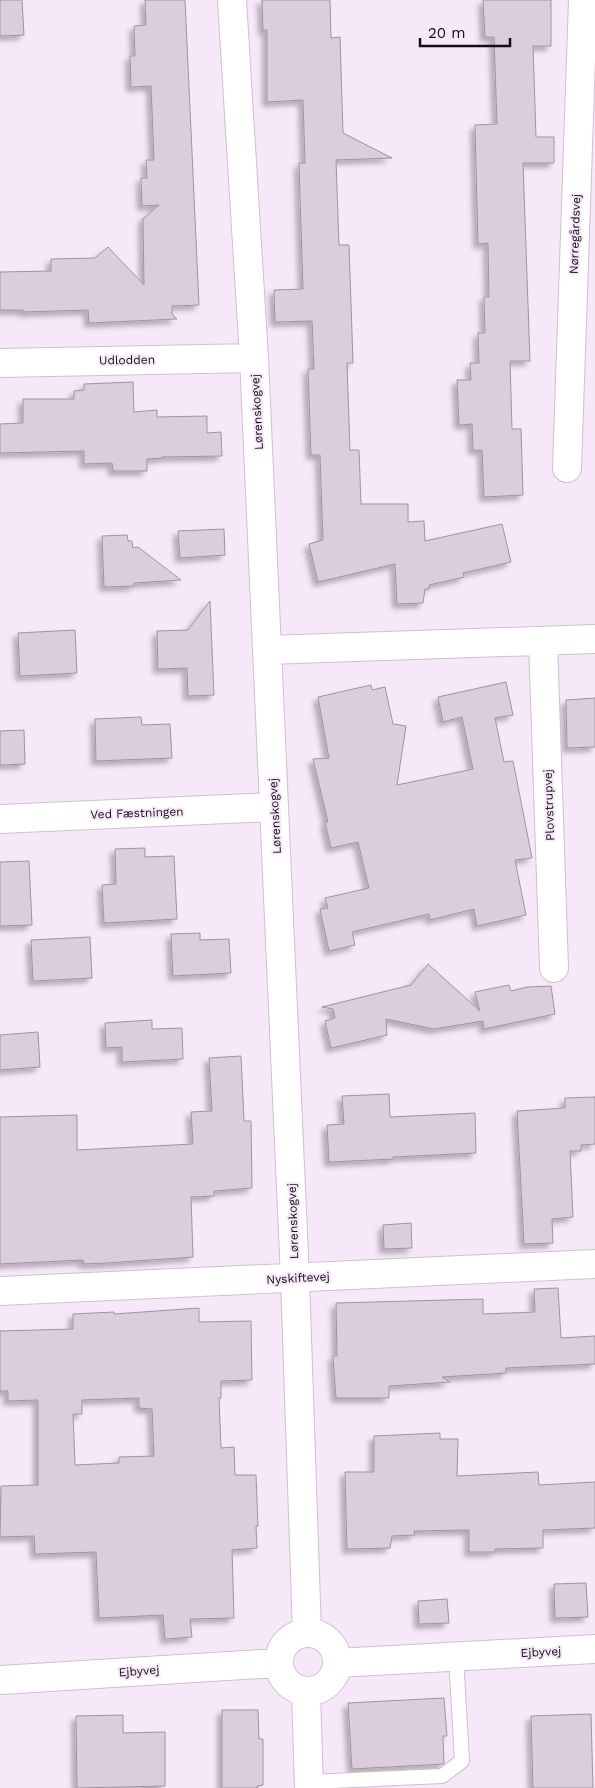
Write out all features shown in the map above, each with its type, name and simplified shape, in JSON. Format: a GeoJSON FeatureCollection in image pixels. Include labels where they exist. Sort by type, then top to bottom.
{"type":"FeatureCollection","features":[{"type":"Feature","properties":{"kind":"street","name":"Lørenskogvej"},"geometry":{"type":"LineString","coordinates":[[232,0],[254,358],[296,1278],[307,1633]]}},
{"type":"Feature","properties":{"kind":"street","name":"Nørregårdsvej"},"geometry":{"type":"LineString","coordinates":[[567,468],[583,0]]}},
{"type":"Feature","properties":{"kind":"street","name":"Udlodden"},"geometry":{"type":"LineString","coordinates":[[0,363],[254,358]]}},
{"type":"Feature","properties":{"kind":"street"},"geometry":{"type":"LineString","coordinates":[[267,650],[595,639]]}},
{"type":"Feature","properties":{"kind":"street","name":"Plovstrupvej"},"geometry":{"type":"LineString","coordinates":[[543,641],[554,968]]}},
{"type":"Feature","properties":{"kind":"street","name":"Ved Fæstningen"},"geometry":{"type":"LineString","coordinates":[[0,819],[274,807]]}},
{"type":"Feature","properties":{"kind":"street","name":"Nyskiftevej"},"geometry":{"type":"LineString","coordinates":[[0,1291],[595,1264]]}},
{"type":"Feature","properties":{"kind":"street"},"geometry":{"type":"LineString","coordinates":[[307,1633],[316,1634],[332,1645],[337,1663],[335,1672],[324,1686],[316,1690],[306,1691],[291,1686],[285,1680],[279,1664],[283,1647],[298,1635],[307,1633]]}},
{"type":"Feature","properties":{"kind":"street","name":"Ejbyvej"},"geometry":{"type":"LineString","coordinates":[[337,1663],[595,1649]]}},
{"type":"Feature","properties":{"kind":"street","name":"Ejbyvej"},"geometry":{"type":"LineString","coordinates":[[0,1680],[279,1664]]}},
{"type":"Feature","properties":{"kind":"street"},"geometry":{"type":"LineString","coordinates":[[306,1691],[309,1785]]}},
{"type":"Feature","properties":{"kind":"lane"},"geometry":{"type":"LineString","coordinates":[[309,1785],[442,1776],[462,1762],[456,1657]]}},
{"type":"Feature","properties":{"kind":"building"},"geometry":{"type":"Polygon","coordinates":[[[0,0],[22,0],[24,35],[0,36],[0,0]]]}},
{"type":"Feature","properties":{"kind":"building"},"geometry":{"type":"Polygon","coordinates":[[[145,0],[185,0],[199,305],[172,306],[172,314],[177,319],[89,323],[88,310],[23,312],[23,310],[0,310],[0,272],[51,271],[51,259],[95,258],[108,247],[144,285],[143,219],[159,205],[142,206],[141,178],[147,178],[146,160],[154,160],[151,86],[131,87],[130,56],[135,56],[134,26],[146,25],[145,0]]]}},
{"type":"Feature","properties":{"kind":"building"},"geometry":{"type":"Polygon","coordinates":[[[262,0],[330,0],[331,38],[340,37],[343,133],[392,158],[336,160],[339,245],[349,245],[353,363],[347,363],[350,450],[359,450],[361,504],[408,504],[408,522],[424,521],[425,541],[502,524],[511,562],[463,573],[464,577],[429,585],[429,589],[425,589],[423,603],[397,604],[395,564],[318,582],[309,544],[323,540],[320,455],[311,455],[308,369],[314,369],[312,321],[275,322],[274,290],[303,289],[299,163],[305,163],[303,100],[267,102],[267,30],[263,30],[262,0]]]}},
{"type":"Feature","properties":{"kind":"building"},"geometry":{"type":"Polygon","coordinates":[[[483,0],[551,0],[551,46],[533,46],[536,137],[554,137],[554,163],[523,163],[530,361],[510,361],[512,429],[521,429],[523,495],[484,497],[482,450],[473,450],[472,424],[459,425],[457,380],[471,380],[470,363],[479,363],[478,333],[485,333],[484,297],[489,297],[488,243],[478,244],[475,125],[497,124],[494,37],[485,37],[483,0]]]}},
{"type":"Feature","properties":{"kind":"building"},"geometry":{"type":"Polygon","coordinates":[[[133,382],[134,412],[157,410],[157,417],[207,416],[207,433],[221,432],[222,456],[147,459],[147,471],[113,471],[112,463],[84,464],[84,451],[0,453],[0,424],[23,423],[23,399],[74,399],[74,391],[84,390],[84,384],[133,382]]]}},
{"type":"Feature","properties":{"kind":"building"},"geometry":{"type":"Polygon","coordinates":[[[224,529],[225,555],[180,558],[178,531],[224,529]]]}},
{"type":"Feature","properties":{"kind":"building"},"geometry":{"type":"Polygon","coordinates":[[[127,535],[128,541],[132,541],[133,548],[138,547],[181,580],[134,583],[134,586],[104,587],[102,536],[127,535]]]}},
{"type":"Feature","properties":{"kind":"building"},"geometry":{"type":"Polygon","coordinates":[[[210,601],[214,695],[188,696],[187,668],[158,669],[157,631],[188,630],[210,601]]]}},
{"type":"Feature","properties":{"kind":"building"},"geometry":{"type":"Polygon","coordinates":[[[75,630],[77,673],[20,676],[18,633],[75,630]]]}},
{"type":"Feature","properties":{"kind":"building"},"geometry":{"type":"Polygon","coordinates":[[[506,682],[513,715],[495,718],[504,762],[513,761],[532,858],[515,860],[526,915],[477,926],[474,909],[430,920],[429,914],[352,932],[355,945],[329,951],[320,909],[328,908],[325,898],[369,888],[358,842],[331,848],[325,822],[328,822],[313,759],[329,758],[318,697],[371,685],[372,690],[385,687],[393,724],[406,726],[397,785],[473,769],[462,717],[443,722],[438,697],[506,682]]]}},
{"type":"Feature","properties":{"kind":"building"},"geometry":{"type":"Polygon","coordinates":[[[595,698],[595,747],[567,748],[566,700],[595,698]]]}},
{"type":"Feature","properties":{"kind":"building"},"geometry":{"type":"Polygon","coordinates":[[[141,717],[142,725],[170,724],[172,758],[96,761],[95,719],[141,717]]]}},
{"type":"Feature","properties":{"kind":"building"},"geometry":{"type":"Polygon","coordinates":[[[24,730],[25,764],[0,765],[0,731],[24,730]]]}},
{"type":"Feature","properties":{"kind":"building"},"geometry":{"type":"Polygon","coordinates":[[[145,848],[145,857],[174,856],[177,919],[104,923],[102,885],[116,884],[115,849],[145,848]]]}},
{"type":"Feature","properties":{"kind":"building"},"geometry":{"type":"Polygon","coordinates":[[[29,861],[32,925],[0,926],[0,862],[29,861]]]}},
{"type":"Feature","properties":{"kind":"building"},"geometry":{"type":"Polygon","coordinates":[[[200,933],[200,940],[229,939],[231,973],[173,976],[171,934],[200,933]]]}},
{"type":"Feature","properties":{"kind":"building"},"geometry":{"type":"Polygon","coordinates":[[[90,937],[92,978],[33,981],[31,940],[90,937]]]}},
{"type":"Feature","properties":{"kind":"building"},"geometry":{"type":"Polygon","coordinates":[[[428,964],[480,1011],[475,992],[509,985],[511,991],[527,987],[551,986],[555,1014],[484,1029],[483,1021],[434,1029],[386,1019],[387,1035],[331,1048],[325,1021],[335,1018],[333,1009],[322,1007],[411,985],[428,964]]]}},
{"type":"Feature","properties":{"kind":"building"},"geometry":{"type":"Polygon","coordinates":[[[152,1020],[152,1029],[182,1028],[183,1059],[122,1062],[122,1047],[106,1048],[105,1023],[152,1020]]]}},
{"type":"Feature","properties":{"kind":"building"},"geometry":{"type":"Polygon","coordinates":[[[38,1032],[40,1067],[0,1070],[0,1035],[38,1032]]]}},
{"type":"Feature","properties":{"kind":"building"},"geometry":{"type":"Polygon","coordinates":[[[241,1056],[244,1121],[251,1121],[252,1188],[214,1191],[214,1196],[191,1197],[193,1257],[84,1264],[83,1260],[0,1264],[0,1117],[77,1115],[77,1150],[193,1144],[191,1112],[212,1111],[209,1058],[241,1056]]]}},
{"type":"Feature","properties":{"kind":"building"},"geometry":{"type":"Polygon","coordinates":[[[389,1094],[390,1117],[475,1113],[476,1153],[329,1162],[327,1125],[344,1124],[342,1096],[389,1094]]]}},
{"type":"Feature","properties":{"kind":"building"},"geometry":{"type":"Polygon","coordinates":[[[595,1097],[595,1144],[581,1145],[581,1151],[570,1151],[573,1217],[552,1219],[553,1243],[524,1244],[517,1111],[565,1108],[565,1098],[595,1097]]]}},
{"type":"Feature","properties":{"kind":"building"},"geometry":{"type":"Polygon","coordinates":[[[411,1223],[412,1248],[384,1249],[383,1225],[411,1223]]]}},
{"type":"Feature","properties":{"kind":"building"},"geometry":{"type":"Polygon","coordinates":[[[558,1288],[561,1338],[595,1336],[595,1364],[506,1368],[506,1373],[442,1377],[450,1382],[389,1386],[389,1398],[336,1398],[333,1356],[337,1356],[336,1303],[483,1299],[483,1314],[535,1312],[534,1289],[558,1288]]]}},
{"type":"Feature","properties":{"kind":"building"},"geometry":{"type":"Polygon","coordinates":[[[199,1308],[199,1322],[251,1321],[252,1380],[221,1381],[221,1398],[219,1398],[221,1448],[234,1447],[235,1475],[256,1475],[257,1548],[232,1550],[234,1618],[190,1619],[192,1637],[165,1639],[163,1615],[99,1618],[96,1552],[35,1554],[34,1536],[0,1537],[1,1486],[38,1485],[38,1400],[8,1401],[8,1391],[0,1391],[0,1331],[73,1329],[73,1314],[114,1312],[114,1314],[199,1308]],[[139,1398],[82,1400],[82,1414],[73,1414],[75,1465],[119,1463],[119,1457],[154,1456],[152,1409],[139,1408],[139,1398]]]}},
{"type":"Feature","properties":{"kind":"building"},"geometry":{"type":"Polygon","coordinates":[[[440,1433],[440,1439],[458,1439],[457,1476],[538,1472],[539,1485],[595,1482],[595,1528],[543,1530],[543,1548],[495,1549],[495,1552],[469,1552],[469,1530],[414,1531],[415,1535],[392,1536],[390,1548],[347,1549],[345,1472],[374,1472],[374,1436],[440,1433]]]}},
{"type":"Feature","properties":{"kind":"building"},"geometry":{"type":"Polygon","coordinates":[[[586,1583],[588,1617],[555,1618],[554,1584],[586,1583]]]}},
{"type":"Feature","properties":{"kind":"building"},"geometry":{"type":"Polygon","coordinates":[[[447,1599],[449,1623],[419,1624],[418,1601],[447,1599]]]}},
{"type":"Feature","properties":{"kind":"building"},"geometry":{"type":"Polygon","coordinates":[[[444,1698],[447,1736],[443,1736],[444,1764],[352,1769],[348,1703],[444,1698]]]}},
{"type":"Feature","properties":{"kind":"building"},"geometry":{"type":"Polygon","coordinates":[[[222,1710],[258,1710],[259,1739],[263,1739],[263,1785],[257,1786],[257,1788],[222,1788],[222,1710]]]}},
{"type":"Feature","properties":{"kind":"building"},"geometry":{"type":"Polygon","coordinates":[[[591,1714],[593,1788],[533,1788],[531,1716],[591,1714]]]}},
{"type":"Feature","properties":{"kind":"building"},"geometry":{"type":"Polygon","coordinates":[[[123,1715],[123,1733],[165,1732],[165,1786],[77,1788],[76,1716],[123,1715]]]}}]}
